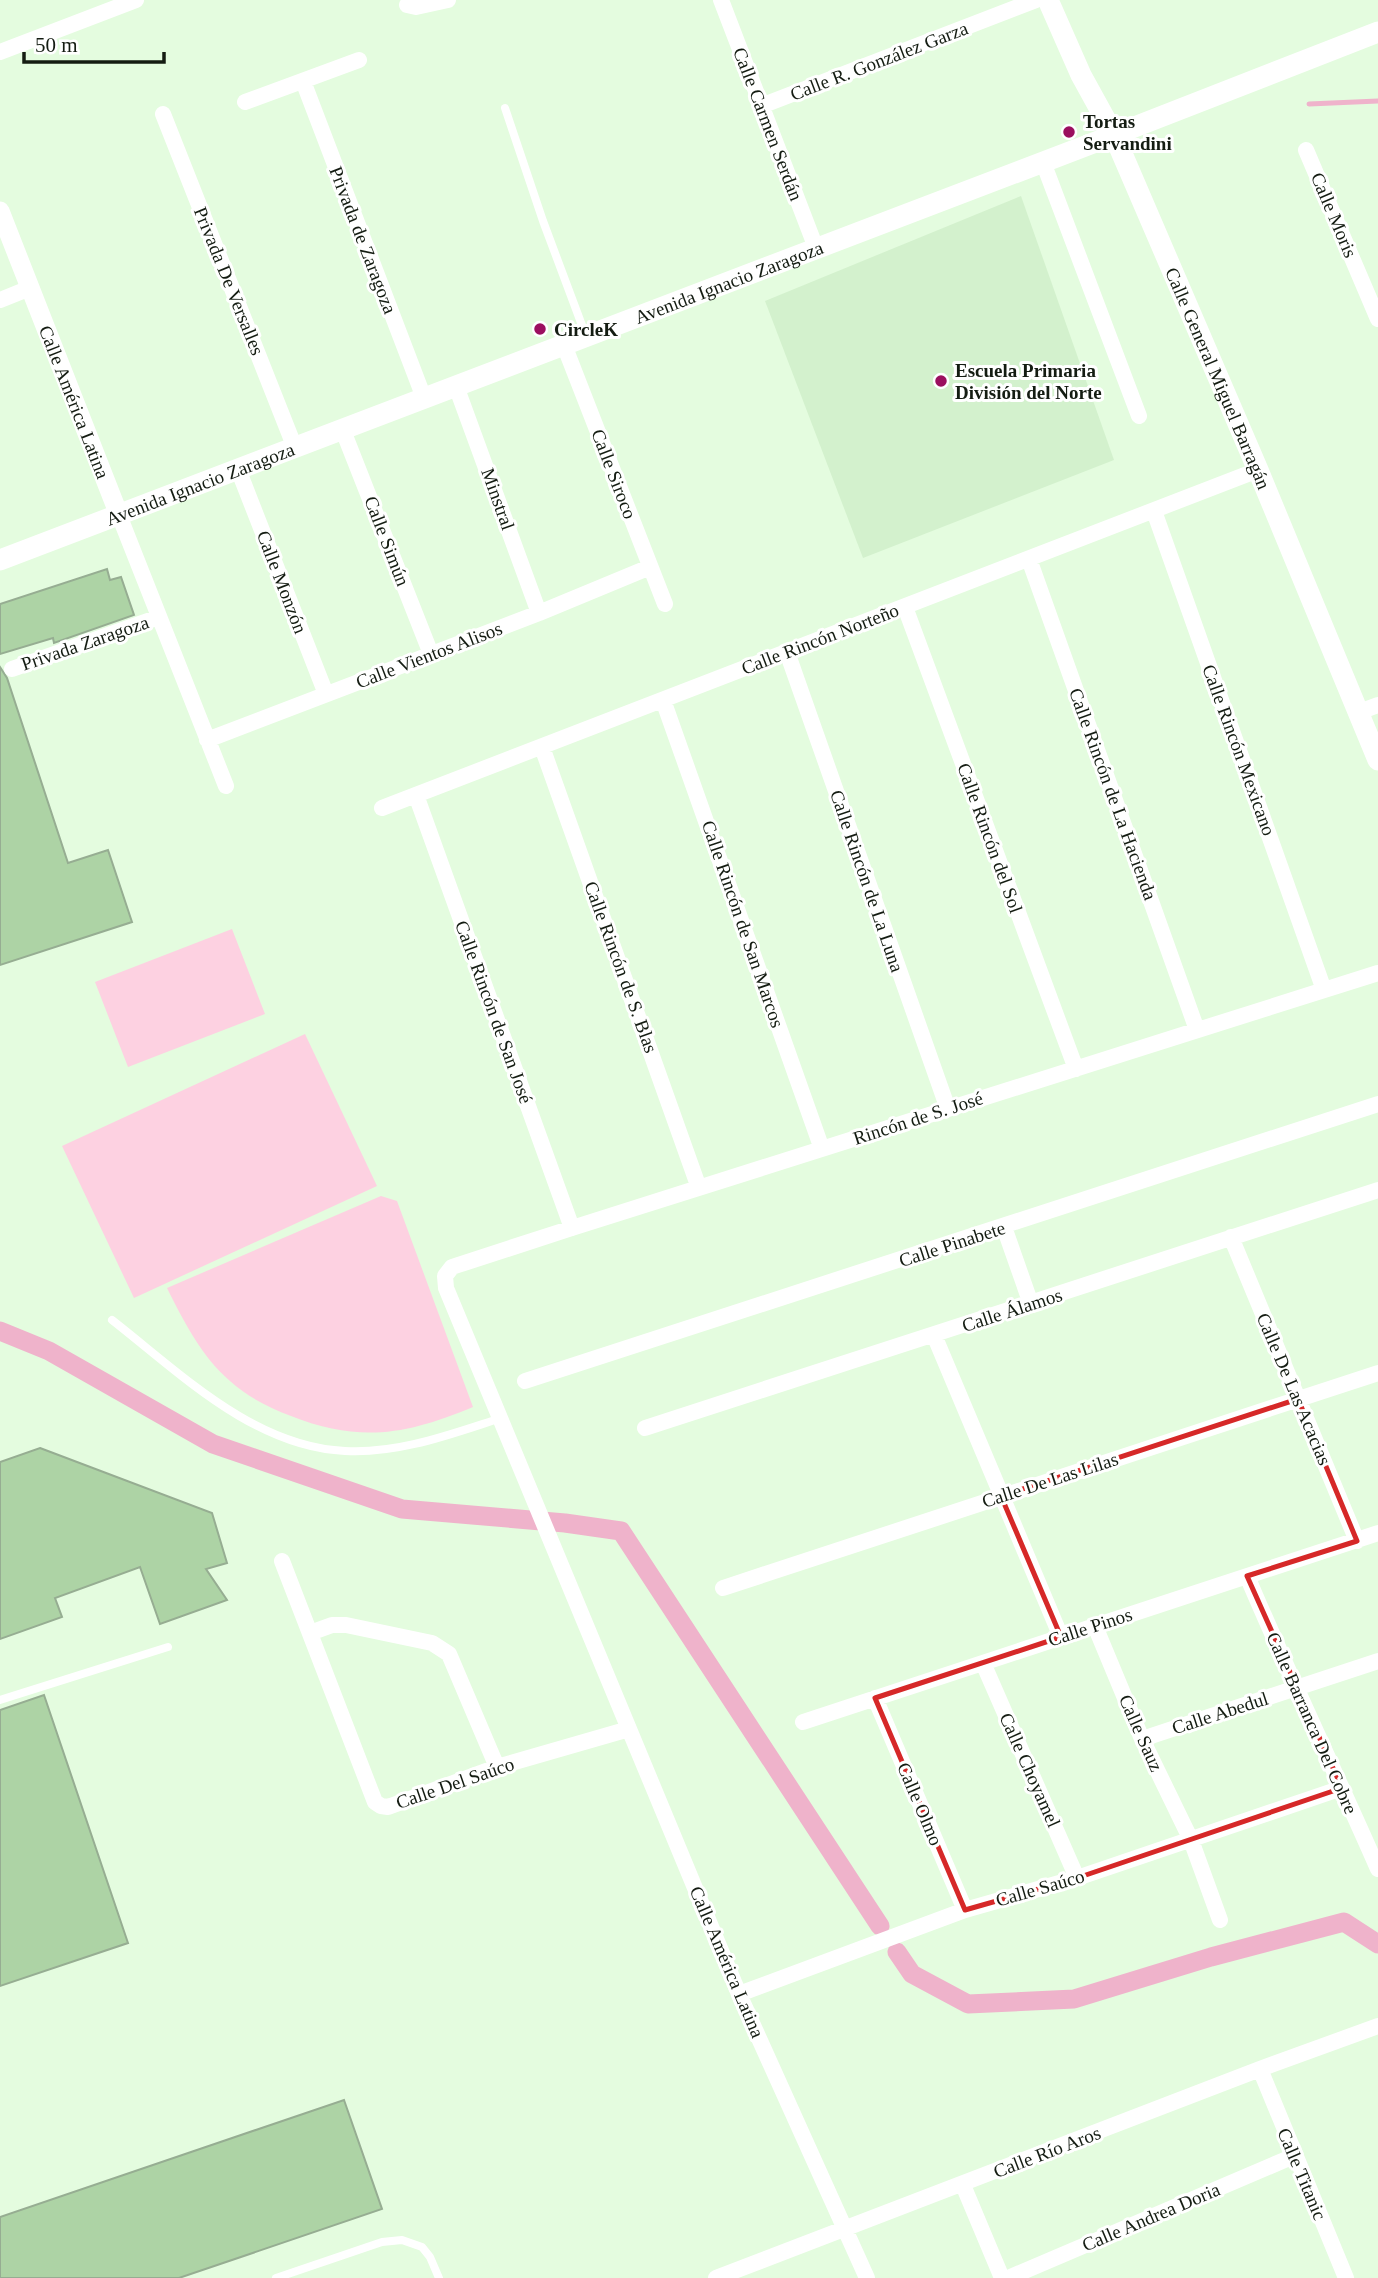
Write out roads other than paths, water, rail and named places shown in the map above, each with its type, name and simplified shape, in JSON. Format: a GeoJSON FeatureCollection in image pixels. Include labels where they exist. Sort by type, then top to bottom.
{"type":"FeatureCollection","features":[{"type":"Feature","properties":{"kind":"main road","name":"Calle General Miguel Barragán"},"geometry":{"type":"LineString","coordinates":[[1048,0],[1081,75],[1114,135],[1258,470],[1368,709],[1378,760]]}},
{"type":"Feature","properties":{"kind":"main road","name":"Avenida Ignacio Zaragoza"},"geometry":{"type":"LineString","coordinates":[[0,560],[1378,32]]}},
{"type":"Feature","properties":{"kind":"street"},"geometry":{"type":"LineString","coordinates":[[0,52],[136,0]]}},
{"type":"Feature","properties":{"kind":"street"},"geometry":{"type":"LineString","coordinates":[[407,5],[416,7],[448,0]]}},
{"type":"Feature","properties":{"kind":"street","name":"Calle Carmen Serdán"},"geometry":{"type":"LineString","coordinates":[[721,0],[816,248]]}},
{"type":"Feature","properties":{"kind":"street","name":"Calle R. González Garza"},"geometry":{"type":"LineString","coordinates":[[761,106],[1036,0]]}},
{"type":"Feature","properties":{"kind":"street"},"geometry":{"type":"LineString","coordinates":[[245,102],[359,60]]}},
{"type":"Feature","properties":{"kind":"street","name":"Privada de Zaragoza"},"geometry":{"type":"LineString","coordinates":[[303,81],[424,398]]}},
{"type":"Feature","properties":{"kind":"street","name":"Privada De Versalles"},"geometry":{"type":"LineString","coordinates":[[163,114],[295,448]]}},
{"type":"Feature","properties":{"kind":"street","name":"Calle Moris"},"geometry":{"type":"LineString","coordinates":[[1306,150],[1378,319]]}},
{"type":"Feature","properties":{"kind":"street"},"geometry":{"type":"LineString","coordinates":[[1043,162],[1139,416]]}},
{"type":"Feature","properties":{"kind":"street","name":"Calle América Latina"},"geometry":{"type":"LineString","coordinates":[[0,211],[226,786]]}},
{"type":"Feature","properties":{"kind":"street"},"geometry":{"type":"LineString","coordinates":[[0,300],[30,288]]}},
{"type":"Feature","properties":{"kind":"street","name":"Calle Siroco"},"geometry":{"type":"LineString","coordinates":[[564,345],[665,604]]}},
{"type":"Feature","properties":{"kind":"street","name":"Minstral"},"geometry":{"type":"LineString","coordinates":[[456,386],[539,613]]}},
{"type":"Feature","properties":{"kind":"street","name":"Calle Simún"},"geometry":{"type":"LineString","coordinates":[[342,428],[431,654]]}},
{"type":"Feature","properties":{"kind":"street","name":"Calle Monzón"},"geometry":{"type":"LineString","coordinates":[[238,469],[326,694]]}},
{"type":"Feature","properties":{"kind":"street","name":"Calle Rincón Norteño"},"geometry":{"type":"LineString","coordinates":[[382,808],[1258,470]]}},
{"type":"Feature","properties":{"kind":"street","name":"Calle Rincón Mexicano"},"geometry":{"type":"LineString","coordinates":[[1154,511],[1324,990]]}},
{"type":"Feature","properties":{"kind":"street","name":"Calle Rincón de La Hacienda"},"geometry":{"type":"LineString","coordinates":[[1029,559],[1197,1030]]}},
{"type":"Feature","properties":{"kind":"street","name":"Calle Vientos Alisos"},"geometry":{"type":"LineString","coordinates":[[207,740],[539,613],[649,567]]}},
{"type":"Feature","properties":{"kind":"street","name":"Calle Rincón del Sol"},"geometry":{"type":"LineString","coordinates":[[905,607],[1076,1069]]}},
{"type":"Feature","properties":{"kind":"street","name":"Privada Zaragoza"},"geometry":{"type":"LineString","coordinates":[[12,669],[159,617]]}},
{"type":"Feature","properties":{"kind":"street","name":"Calle Rincón de La Luna"},"geometry":{"type":"LineString","coordinates":[[787,652],[948,1109]]}},
{"type":"Feature","properties":{"kind":"street","name":"Calle Rincón de San Marcos"},"geometry":{"type":"LineString","coordinates":[[663,700],[822,1149]]}},
{"type":"Feature","properties":{"kind":"street","name":"Calle Rincón de S. Blas"},"geometry":{"type":"LineString","coordinates":[[542,747],[699,1188]]}},
{"type":"Feature","properties":{"kind":"street","name":"Calle Rincón de San José"},"geometry":{"type":"LineString","coordinates":[[416,795],[572,1228]]}},
{"type":"Feature","properties":{"kind":"street","name":"Rincón de S. José"},"geometry":{"type":"LineString","coordinates":[[458,1265],[1378,973]]}},
{"type":"Feature","properties":{"kind":"street","name":"Calle Pinabete"},"geometry":{"type":"LineString","coordinates":[[525,1381],[1378,1104]]}},
{"type":"Feature","properties":{"kind":"street","name":"Calle Álamos"},"geometry":{"type":"LineString","coordinates":[[645,1428],[1378,1190]]}},
{"type":"Feature","properties":{"kind":"street"},"geometry":{"type":"LineString","coordinates":[[1004,1227],[1031,1304]]}},
{"type":"Feature","properties":{"kind":"street","name":"Calle De Las Acacias"},"geometry":{"type":"LineString","coordinates":[[1231,1237],[1357,1541]]}},
{"type":"Feature","properties":{"kind":"street","name":"Calle América Latina"},"geometry":{"type":"LineString","coordinates":[[458,1265],[445,1276],[446,1288],[739,1994],[867,2278]]}},
{"type":"Feature","properties":{"kind":"street"},"geometry":{"type":"LineString","coordinates":[[934,1335],[1061,1637]]}},
{"type":"Feature","properties":{"kind":"street","name":"Calle De Las Lilas"},"geometry":{"type":"LineString","coordinates":[[723,1588],[1378,1373]]}},
{"type":"Feature","properties":{"kind":"street","name":"Calle Pinos"},"geometry":{"type":"LineString","coordinates":[[803,1722],[1378,1534]]}},
{"type":"Feature","properties":{"kind":"street"},"geometry":{"type":"LineString","coordinates":[[282,1561],[310,1633],[332,1625],[346,1625],[442,1647],[449,1654],[497,1767]]}},
{"type":"Feature","properties":{"kind":"street","name":"Calle Barranca Del Cobre"},"geometry":{"type":"LineString","coordinates":[[1247,1576],[1294,1688],[1378,1870]]}},
{"type":"Feature","properties":{"kind":"street","name":"Calle Sauz"},"geometry":{"type":"LineString","coordinates":[[1096,1626],[1142,1739],[1191,1839],[1220,1920]]}},
{"type":"Feature","properties":{"kind":"street","name":"Calle Del Saúco"},"geometry":{"type":"LineString","coordinates":[[310,1633],[377,1805],[388,1807],[497,1767],[629,1729]]}},
{"type":"Feature","properties":{"kind":"street","name":"Calle Abedul"},"geometry":{"type":"LineString","coordinates":[[1142,1739],[1378,1661]]}},
{"type":"Feature","properties":{"kind":"street","name":"Calle Choyamel"},"geometry":{"type":"LineString","coordinates":[[983,1662],[1077,1878]]}},
{"type":"Feature","properties":{"kind":"street","name":"Calle Olmo"},"geometry":{"type":"LineString","coordinates":[[875,1698],[965,1910]]}},
{"type":"Feature","properties":{"kind":"street","name":"Calle Saúco"},"geometry":{"type":"LineString","coordinates":[[739,1994],[965,1910],[1077,1878],[1342,1788]]}},
{"type":"Feature","properties":{"kind":"street","name":"Calle Río Aros"},"geometry":{"type":"LineString","coordinates":[[716,2278],[1378,2026]]}},
{"type":"Feature","properties":{"kind":"street","name":"Calle Titanic"},"geometry":{"type":"LineString","coordinates":[[1260,2069],[1346,2278]]}},
{"type":"Feature","properties":{"kind":"street","name":"Calle Andrea Doria"},"geometry":{"type":"LineString","coordinates":[[1008,2278],[1294,2156]]}},
{"type":"Feature","properties":{"kind":"street"},"geometry":{"type":"LineString","coordinates":[[963,2185],[1002,2278]]}},
{"type":"Feature","properties":{"kind":"lane"},"geometry":{"type":"LineString","coordinates":[[505,107],[543,221],[586,336]]}},
{"type":"Feature","properties":{"kind":"lane"},"geometry":{"type":"LineString","coordinates":[[112,1320],[234,1413],[269,1432],[306,1444],[344,1451],[381,1450],[428,1441],[501,1418]]}},
{"type":"Feature","properties":{"kind":"lane"},"geometry":{"type":"LineString","coordinates":[[0,1700],[168,1647]]}},
{"type":"Feature","properties":{"kind":"lane"},"geometry":{"type":"LineString","coordinates":[[276,2278],[382,2242],[402,2240],[422,2247],[430,2257],[439,2278]]}},
{"type":"Feature","properties":{"kind":"waterway"},"geometry":{"type":"LineString","coordinates":[[1309,104],[1378,101]]}},
{"type":"Feature","properties":{"kind":"waterway"},"geometry":{"type":"LineString","coordinates":[[0,1331],[49,1351],[213,1444],[402,1509],[565,1523],[621,1531],[880,1926]]}},
{"type":"Feature","properties":{"kind":"waterway"},"geometry":{"type":"LineString","coordinates":[[897,1952],[912,1974],[968,2004],[1074,1999],[1211,1957],[1344,1922],[1378,1944]]}},
{"type":"Feature","properties":{"kind":"place","name":"Tortas Servandini"},"geometry":{"type":"Point","coordinates":[1069,132]}},
{"type":"Feature","properties":{"kind":"place","name":"CircleK"},"geometry":{"type":"Point","coordinates":[540,329]}},
{"type":"Feature","properties":{"kind":"place","name":"Escuela Primaria División del Norte"},"geometry":{"type":"Point","coordinates":[941,381]}}]}
